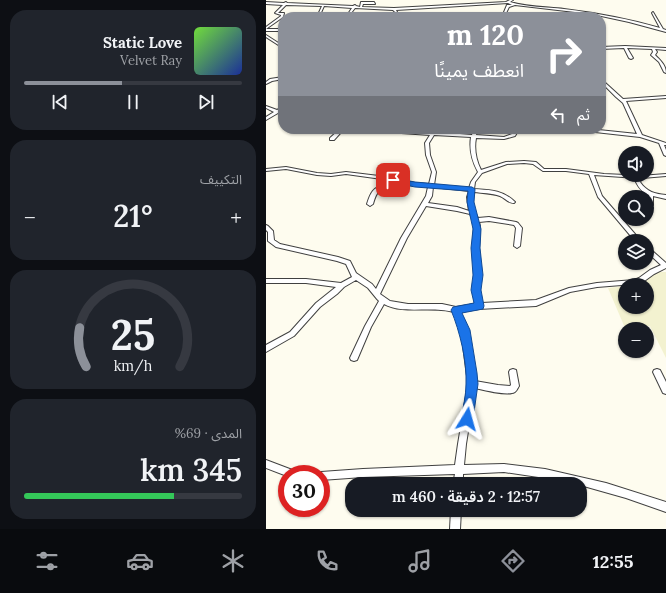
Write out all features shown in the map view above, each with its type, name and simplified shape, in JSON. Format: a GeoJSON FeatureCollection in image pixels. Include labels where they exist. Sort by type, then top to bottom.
{"type":"FeatureCollection","features":[{"type":"Feature","properties":{"kind":"street"},"geometry":{"type":"LineString","coordinates":[[279,3],[283,0]]}},
{"type":"Feature","properties":{"kind":"street"},"geometry":{"type":"LineString","coordinates":[[307,5],[311,0]]}},
{"type":"Feature","properties":{"kind":"street"},"geometry":{"type":"LineString","coordinates":[[509,3],[512,0]]}},
{"type":"Feature","properties":{"kind":"street"},"geometry":{"type":"LineString","coordinates":[[339,2],[341,6]]}},
{"type":"Feature","properties":{"kind":"street"},"geometry":{"type":"LineString","coordinates":[[266,3],[394,9],[434,7],[481,2],[509,3],[584,12]]}},
{"type":"Feature","properties":{"kind":"street"},"geometry":{"type":"LineString","coordinates":[[475,9],[481,2]]}},
{"type":"Feature","properties":{"kind":"street"},"geometry":{"type":"LineString","coordinates":[[278,13],[276,13],[286,3]]}},
{"type":"Feature","properties":{"kind":"street"},"geometry":{"type":"LineString","coordinates":[[361,7],[362,3],[374,3]]}},
{"type":"Feature","properties":{"kind":"street"},"geometry":{"type":"LineString","coordinates":[[505,12],[508,6],[517,5]]}},
{"type":"Feature","properties":{"kind":"street"},"geometry":{"type":"LineString","coordinates":[[320,12],[323,6]]}},
{"type":"Feature","properties":{"kind":"street"},"geometry":{"type":"LineString","coordinates":[[351,12],[355,6]]}},
{"type":"Feature","properties":{"kind":"street"},"geometry":{"type":"LineString","coordinates":[[653,13],[662,30]]}},
{"type":"Feature","properties":{"kind":"street"},"geometry":{"type":"LineString","coordinates":[[606,15],[666,30]]}},
{"type":"Feature","properties":{"kind":"street"},"geometry":{"type":"LineString","coordinates":[[266,29],[278,19]]}},
{"type":"Feature","properties":{"kind":"street"},"geometry":{"type":"LineString","coordinates":[[266,29],[278,30]]}},
{"type":"Feature","properties":{"kind":"street"},"geometry":{"type":"LineString","coordinates":[[266,36],[278,44]]}},
{"type":"Feature","properties":{"kind":"street"},"geometry":{"type":"LineString","coordinates":[[625,47],[631,58]]}},
{"type":"Feature","properties":{"kind":"street"},"geometry":{"type":"LineString","coordinates":[[606,48],[666,49]]}},
{"type":"Feature","properties":{"kind":"street"},"geometry":{"type":"LineString","coordinates":[[654,48],[655,52],[653,55],[660,61],[666,72]]}},
{"type":"Feature","properties":{"kind":"street"},"geometry":{"type":"LineString","coordinates":[[266,83],[278,79]]}},
{"type":"Feature","properties":{"kind":"street"},"geometry":{"type":"LineString","coordinates":[[606,85],[616,96],[624,100],[666,97]]}},
{"type":"Feature","properties":{"kind":"street"},"geometry":{"type":"LineString","coordinates":[[624,100],[640,136]]}},
{"type":"Feature","properties":{"kind":"street"},"geometry":{"type":"LineString","coordinates":[[266,107],[278,112]]}},
{"type":"Feature","properties":{"kind":"street"},"geometry":{"type":"LineString","coordinates":[[266,119],[278,114]]}},
{"type":"Feature","properties":{"kind":"street"},"geometry":{"type":"LineString","coordinates":[[606,132],[640,136],[666,144]]}},
{"type":"Feature","properties":{"kind":"street"},"geometry":{"type":"LineString","coordinates":[[332,139],[337,134]]}},
{"type":"Feature","properties":{"kind":"street"},"geometry":{"type":"LineString","coordinates":[[377,294],[414,219],[429,196],[434,172],[428,155],[427,143],[432,134]]}},
{"type":"Feature","properties":{"kind":"street"},"geometry":{"type":"LineString","coordinates":[[456,134],[508,138],[514,134]]}},
{"type":"Feature","properties":{"kind":"street"},"geometry":{"type":"LineString","coordinates":[[472,136],[473,158],[480,172]]}},
{"type":"Feature","properties":{"kind":"street"},"geometry":{"type":"LineString","coordinates":[[660,143],[666,155]]}},
{"type":"Feature","properties":{"kind":"street"},"geometry":{"type":"LineString","coordinates":[[479,306],[476,290],[478,275],[476,220],[472,214],[470,197],[474,178],[480,172],[506,163],[524,162],[534,163],[543,170],[566,170],[618,175]]}},
{"type":"Feature","properties":{"kind":"street"},"geometry":{"type":"LineString","coordinates":[[266,170],[286,168],[317,174],[331,175],[346,173],[431,186],[472,189],[498,193],[512,202]]}},
{"type":"Feature","properties":{"kind":"street"},"geometry":{"type":"LineString","coordinates":[[591,173],[600,196],[632,234]]}},
{"type":"Feature","properties":{"kind":"street"},"geometry":{"type":"LineString","coordinates":[[654,175],[666,174]]}},
{"type":"Feature","properties":{"kind":"street"},"geometry":{"type":"LineString","coordinates":[[370,204],[379,188],[393,180]]}},
{"type":"Feature","properties":{"kind":"street"},"geometry":{"type":"LineString","coordinates":[[654,195],[666,197]]}},
{"type":"Feature","properties":{"kind":"street"},"geometry":{"type":"LineString","coordinates":[[425,204],[457,209],[472,214]]}},
{"type":"Feature","properties":{"kind":"street"},"geometry":{"type":"LineString","coordinates":[[476,220],[494,220],[516,224],[519,228],[517,246]]}},
{"type":"Feature","properties":{"kind":"street"},"geometry":{"type":"LineString","coordinates":[[266,227],[270,230],[268,238],[278,246],[344,261],[350,266],[356,277],[370,286],[383,300],[408,307],[442,307],[456,310],[479,306],[536,303],[569,290],[597,285],[634,282],[666,267],[654,256]]}},
{"type":"Feature","properties":{"kind":"street"},"geometry":{"type":"LineString","coordinates":[[266,349],[292,334],[318,305],[336,292],[342,284],[356,277]]}},
{"type":"Feature","properties":{"kind":"street"},"geometry":{"type":"LineString","coordinates":[[266,281],[306,281],[342,284]]}},
{"type":"Feature","properties":{"kind":"street"},"geometry":{"type":"LineString","coordinates":[[354,358],[368,326],[383,300]]}},
{"type":"Feature","properties":{"kind":"street"},"geometry":{"type":"LineString","coordinates":[[456,310],[464,330],[472,384],[458,477]]}},
{"type":"Feature","properties":{"kind":"street"},"geometry":{"type":"LineString","coordinates":[[472,384],[512,390],[515,386],[513,372]]}},
{"type":"Feature","properties":{"kind":"street"},"geometry":{"type":"LineString","coordinates":[[657,372],[666,390]]}},
{"type":"Feature","properties":{"kind":"street"},"geometry":{"type":"LineString","coordinates":[[266,464],[278,469]]}},
{"type":"Feature","properties":{"kind":"street"},"geometry":{"type":"LineString","coordinates":[[330,475],[363,472],[504,468],[554,475],[617,489],[666,507]]}},
{"type":"Feature","properties":{"kind":"street"},"geometry":{"type":"LineString","coordinates":[[455,529],[456,517]]}},
{"type":"Feature","properties":{"kind":"green space"},"geometry":{"type":"Polygon","coordinates":[[[658,272],[666,272],[666,358],[654,334],[654,322],[622,322],[619,314],[654,314],[654,278],[648,278],[658,272]]]}},
{"type":"Feature","properties":{"kind":"green space"},"geometry":{"type":"Polygon","coordinates":[[[618,287],[618,312],[608,288],[618,287]]]}},
{"type":"Feature","properties":{"kind":"route"},"geometry":{"type":"LineString","coordinates":[[393,180],[441,187],[472,189],[470,197],[472,214],[476,220],[477,229],[476,248],[478,275],[476,290],[479,306],[456,310],[462,321],[468,346],[471,373],[472,384],[467,419]]}}]}
